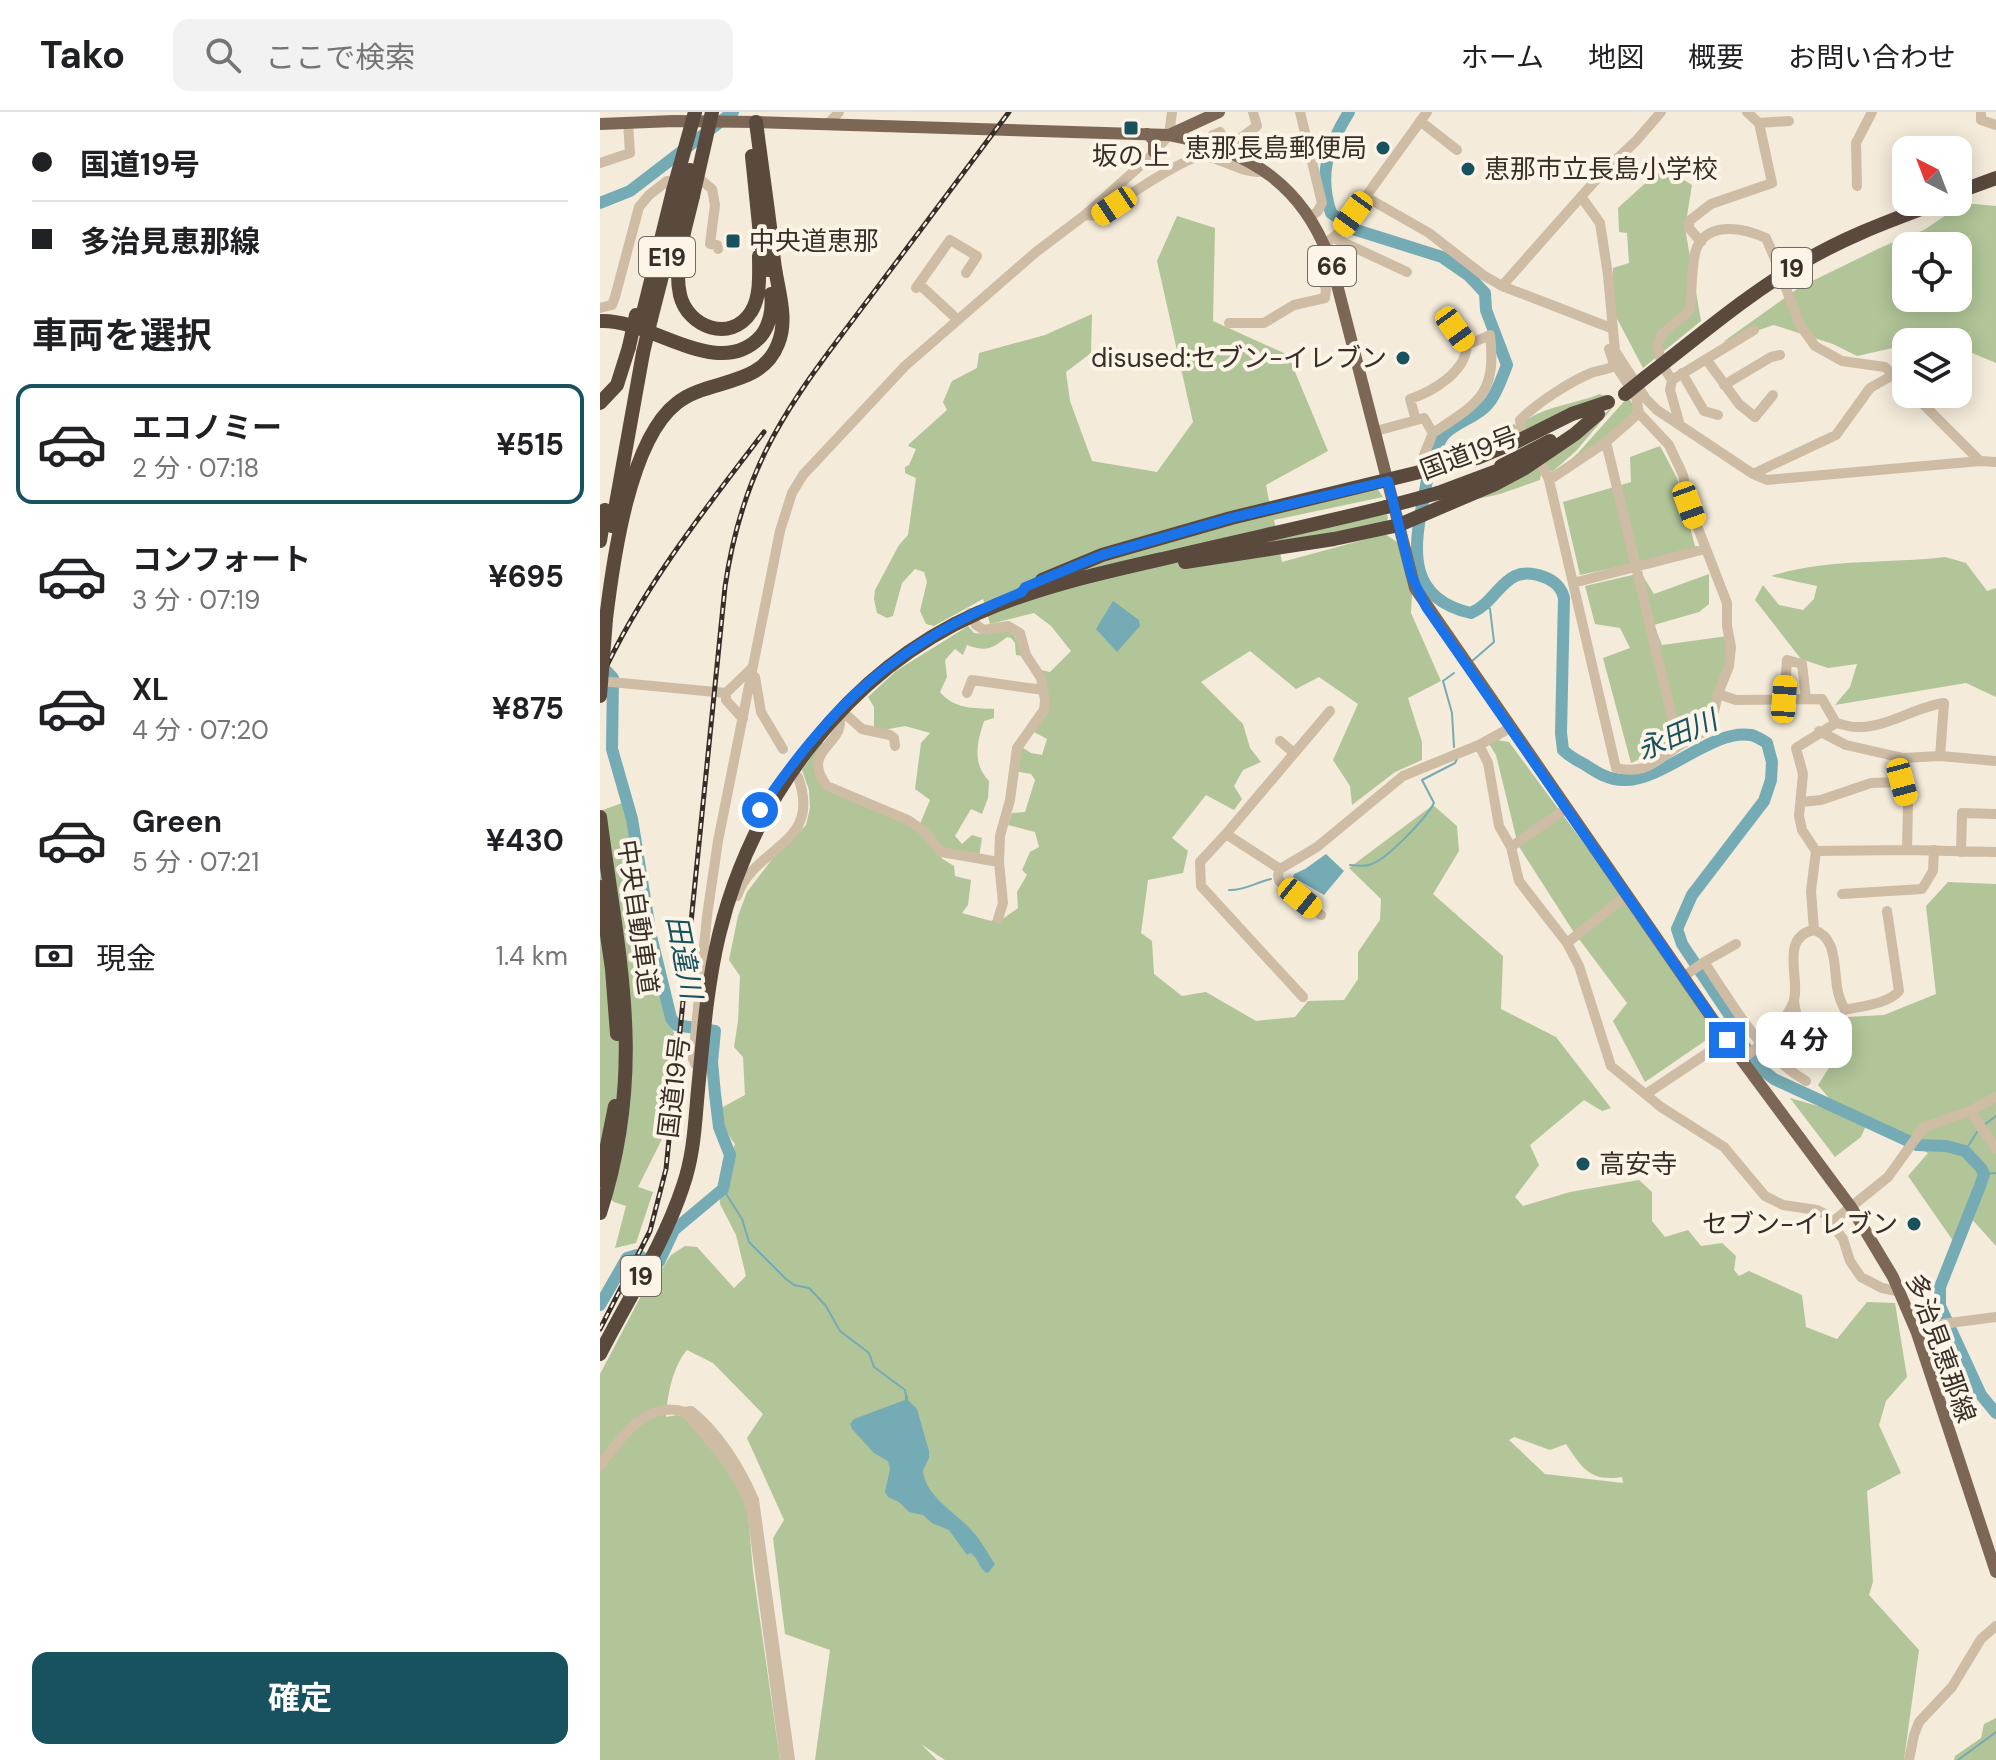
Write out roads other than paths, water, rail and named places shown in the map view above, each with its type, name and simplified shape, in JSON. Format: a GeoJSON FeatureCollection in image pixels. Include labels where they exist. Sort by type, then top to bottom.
{"type":"FeatureCollection","features":[{"type":"Feature","properties":{"kind":"highway","name":"E19"},"geometry":{"type":"LineString","coordinates":[[643,317],[683,194],[695,112]]}},
{"type":"Feature","properties":{"kind":"highway"},"geometry":{"type":"LineString","coordinates":[[710,115],[683,194],[679,281],[683,305],[698,323],[713,329],[725,329],[734,327],[749,315],[758,295],[761,245]]}},
{"type":"Feature","properties":{"kind":"highway"},"geometry":{"type":"LineString","coordinates":[[600,321],[624,322],[710,353],[722,354],[745,348],[765,330],[771,312],[769,273],[761,245],[752,171],[752,140],[756,122]]}},
{"type":"Feature","properties":{"kind":"highway"},"geometry":{"type":"LineString","coordinates":[[602,686],[602,620],[614,555],[624,512],[651,437],[666,414],[681,400],[695,392],[751,375],[771,358],[782,331],[756,122]]}},
{"type":"Feature","properties":{"kind":"highway"},"geometry":{"type":"LineString","coordinates":[[1972,189],[1996,180]]}},
{"type":"Feature","properties":{"kind":"highway","name":"E19"},"geometry":{"type":"LineString","coordinates":[[600,541],[635,350],[661,233],[683,194]]}},
{"type":"Feature","properties":{"kind":"highway","name":"国道19号"},"geometry":{"type":"LineString","coordinates":[[1662,363],[1761,284],[1800,258],[1892,216]]}},
{"type":"Feature","properties":{"kind":"highway","name":"国道19号"},"geometry":{"type":"LineString","coordinates":[[600,1354],[658,1245],[678,1195],[710,942],[742,844],[786,771],[819,730],[861,688],[914,646],[971,615],[1015,596],[1438,492],[1474,482],[1525,459],[1603,408],[1801,262],[1851,236],[1903,216]]}},
{"type":"Feature","properties":{"kind":"highway"},"geometry":{"type":"LineString","coordinates":[[600,327],[620,328],[706,359],[730,360],[744,356],[763,343],[772,333],[781,309]]}},
{"type":"Feature","properties":{"kind":"highway","name":"E19"},"geometry":{"type":"LineString","coordinates":[[602,620],[635,350]]}},
{"type":"Feature","properties":{"kind":"highway"},"geometry":{"type":"LineString","coordinates":[[600,403],[617,385],[635,350]]}},
{"type":"Feature","properties":{"kind":"highway"},"geometry":{"type":"LineString","coordinates":[[1015,596],[1025,587],[1102,555],[1231,518],[1429,471],[1498,451],[1572,414],[1603,408]]}},
{"type":"Feature","properties":{"kind":"highway"},"geometry":{"type":"LineString","coordinates":[[1015,596],[1109,574],[1334,539],[1399,525],[1525,468],[1564,442],[1603,408]]}},
{"type":"Feature","properties":{"kind":"highway","name":"国道19号"},"geometry":{"type":"LineString","coordinates":[[678,1195],[683,1189],[693,1140],[700,1029],[725,910],[747,847],[785,781],[812,744],[898,662],[971,615]]}},
{"type":"Feature","properties":{"kind":"highway","name":"中央自動車道"},"geometry":{"type":"LineString","coordinates":[[600,817],[620,953],[628,1051],[621,1132],[600,1213]]}},
{"type":"Feature","properties":{"kind":"highway","name":"中央自動車道"},"geometry":{"type":"LineString","coordinates":[[600,887],[612,969],[618,1052],[615,1105],[600,1180]]}},
{"type":"Feature","properties":{"kind":"main road"},"geometry":{"type":"LineString","coordinates":[[1169,135],[1219,112]]}},
{"type":"Feature","properties":{"kind":"main road","name":"多治見恵那線"},"geometry":{"type":"LineString","coordinates":[[600,124],[710,115],[729,122],[1169,135],[1234,153],[1265,171],[1289,191],[1330,241],[1415,588],[1727,1040],[1851,1207],[1901,1292],[1995,1569]]}},
{"type":"Feature","properties":{"kind":"main road"},"geometry":{"type":"LineString","coordinates":[[1206,119],[1201,133],[1209,147]]}},
{"type":"Feature","properties":{"kind":"main road"},"geometry":{"type":"LineString","coordinates":[[1147,134],[1154,140],[1154,152]]}},
{"type":"Feature","properties":{"kind":"street"},"geometry":{"type":"LineString","coordinates":[[828,124],[839,112]]}},
{"type":"Feature","properties":{"kind":"street"},"geometry":{"type":"LineString","coordinates":[[700,1029],[707,916],[727,794],[780,531],[797,483],[905,366],[1036,252],[1085,215],[1154,152],[1169,135],[1172,112]]}},
{"type":"Feature","properties":{"kind":"street"},"geometry":{"type":"LineString","coordinates":[[1085,215],[1098,216],[1165,173],[1197,157],[1220,132],[1224,139],[1234,143],[1245,137],[1257,126],[1253,112]]}},
{"type":"Feature","properties":{"kind":"street"},"geometry":{"type":"LineString","coordinates":[[1300,112],[1322,203],[1310,217]]}},
{"type":"Feature","properties":{"kind":"street"},"geometry":{"type":"LineString","coordinates":[[1502,286],[1602,173],[1661,112]]}},
{"type":"Feature","properties":{"kind":"street"},"geometry":{"type":"LineString","coordinates":[[1701,242],[1689,228],[1689,221],[1711,204],[1772,183],[1759,123],[1747,112]]}},
{"type":"Feature","properties":{"kind":"street"},"geometry":{"type":"LineString","coordinates":[[1857,186],[1856,143],[1872,112]]}},
{"type":"Feature","properties":{"kind":"street"},"geometry":{"type":"LineString","coordinates":[[1981,112],[1981,120],[1996,125]]}},
{"type":"Feature","properties":{"kind":"street"},"geometry":{"type":"LineString","coordinates":[[1229,323],[1264,323],[1294,305],[1325,298],[1326,289],[1313,257],[1319,247],[1343,228],[1423,117],[1457,150]]}},
{"type":"Feature","properties":{"kind":"street"},"geometry":{"type":"LineString","coordinates":[[1759,123],[1789,121]]}},
{"type":"Feature","properties":{"kind":"street"},"geometry":{"type":"LineString","coordinates":[[600,163],[630,153],[628,123]]}},
{"type":"Feature","properties":{"kind":"street"},"geometry":{"type":"LineString","coordinates":[[600,308],[612,305],[639,207],[667,181],[701,180],[708,183],[715,196],[710,244],[717,245],[718,249]]}},
{"type":"Feature","properties":{"kind":"street"},"geometry":{"type":"LineString","coordinates":[[1366,197],[1429,233],[1502,286],[1611,328]]}},
{"type":"Feature","properties":{"kind":"street"},"geometry":{"type":"LineString","coordinates":[[1582,198],[1600,223],[1615,351],[1646,399],[1657,410],[1753,474],[1767,480],[1996,462]]}},
{"type":"Feature","properties":{"kind":"street"},"geometry":{"type":"LineString","coordinates":[[1680,425],[1670,390],[1672,380],[1662,363],[1657,345],[1662,334],[1690,310],[1697,248],[1718,230],[1740,229],[1766,238],[1800,325],[1815,346],[1842,361],[1885,367],[1892,374]]}},
{"type":"Feature","properties":{"kind":"street"},"geometry":{"type":"LineString","coordinates":[[958,320],[917,286],[950,240],[977,256],[966,273]]}},
{"type":"Feature","properties":{"kind":"street"},"geometry":{"type":"LineString","coordinates":[[1330,241],[1407,272]]}},
{"type":"Feature","properties":{"kind":"street"},"geometry":{"type":"LineString","coordinates":[[1416,420],[1410,399],[1440,384],[1467,354],[1467,345],[1443,314]]}},
{"type":"Feature","properties":{"kind":"street"},"geometry":{"type":"LineString","coordinates":[[1543,467],[1549,480],[1616,768],[1634,772],[1646,768],[1710,728],[1729,666],[1731,647],[1727,603],[1689,505],[1683,475],[1669,445],[1639,413],[1636,397],[1608,348],[1611,328]]}},
{"type":"Feature","properties":{"kind":"street"},"geometry":{"type":"LineString","coordinates":[[1672,380],[1754,330]]}},
{"type":"Feature","properties":{"kind":"street"},"geometry":{"type":"LineString","coordinates":[[1424,455],[1433,433],[1475,405],[1490,378],[1493,364],[1490,335],[1467,345]]}},
{"type":"Feature","properties":{"kind":"street"},"geometry":{"type":"LineString","coordinates":[[1724,385],[1771,357],[1780,355]]}},
{"type":"Feature","properties":{"kind":"street"},"geometry":{"type":"LineString","coordinates":[[1706,359],[1739,404],[1755,417],[1773,395]]}},
{"type":"Feature","properties":{"kind":"street"},"geometry":{"type":"LineString","coordinates":[[1521,426],[1520,420],[1527,413],[1554,394],[1590,373],[1616,365]]}},
{"type":"Feature","properties":{"kind":"street"},"geometry":{"type":"LineString","coordinates":[[1682,373],[1704,411],[1718,415]]}},
{"type":"Feature","properties":{"kind":"street"},"geometry":{"type":"LineString","coordinates":[[1753,474],[1836,435],[1870,388],[1892,376]]}},
{"type":"Feature","properties":{"kind":"street"},"geometry":{"type":"LineString","coordinates":[[1927,408],[1980,461]]}},
{"type":"Feature","properties":{"kind":"street"},"geometry":{"type":"LineString","coordinates":[[1549,480],[1606,442],[1639,413]]}},
{"type":"Feature","properties":{"kind":"street"},"geometry":{"type":"LineString","coordinates":[[1376,431],[1424,418],[1433,433]]}},
{"type":"Feature","properties":{"kind":"street"},"geometry":{"type":"LineString","coordinates":[[1606,442],[1679,746]]}},
{"type":"Feature","properties":{"kind":"street"},"geometry":{"type":"LineString","coordinates":[[1573,583],[1705,549]]}},
{"type":"Feature","properties":{"kind":"street"},"geometry":{"type":"LineString","coordinates":[[971,615],[976,625],[984,630],[1008,626],[1020,633],[1026,655],[1041,678],[1043,690],[1044,710],[1017,748],[1010,800],[1000,836],[1003,903],[998,919]]}},
{"type":"Feature","properties":{"kind":"street"},"geometry":{"type":"LineString","coordinates":[[1784,699],[1787,660],[1802,664],[1806,699]]}},
{"type":"Feature","properties":{"kind":"street"},"geometry":{"type":"LineString","coordinates":[[602,686],[620,683],[726,693],[753,667]]}},
{"type":"Feature","properties":{"kind":"street"},"geometry":{"type":"LineString","coordinates":[[753,667],[761,712],[783,749]]}},
{"type":"Feature","properties":{"kind":"street"},"geometry":{"type":"LineString","coordinates":[[967,693],[972,680],[1043,690]]}},
{"type":"Feature","properties":{"kind":"street"},"geometry":{"type":"LineString","coordinates":[[726,693],[730,707],[744,716]]}},
{"type":"Feature","properties":{"kind":"street"},"geometry":{"type":"LineString","coordinates":[[1718,694],[1736,700],[1822,699],[1836,723]]}},
{"type":"Feature","properties":{"kind":"street"},"geometry":{"type":"LineString","coordinates":[[1814,930],[1811,891],[1816,851],[1802,830],[1803,774],[1796,748],[1836,723],[1857,728],[1892,720],[1927,705],[1944,703],[1940,756]]}},
{"type":"Feature","properties":{"kind":"street"},"geometry":{"type":"LineString","coordinates":[[744,716],[753,708],[761,712]]}},
{"type":"Feature","properties":{"kind":"street"},"geometry":{"type":"LineString","coordinates":[[1303,997],[1201,886],[1200,862],[1330,711]]}},
{"type":"Feature","properties":{"kind":"street"},"geometry":{"type":"LineString","coordinates":[[895,746],[894,738],[890,735],[862,729],[841,716],[839,731],[818,758],[821,777],[827,786],[908,820],[925,832],[941,852],[999,862]]}},
{"type":"Feature","properties":{"kind":"street"},"geometry":{"type":"LineString","coordinates":[[1321,915],[1279,881],[1280,869],[1317,847],[1403,776],[1479,745],[1510,728]]}},
{"type":"Feature","properties":{"kind":"street"},"geometry":{"type":"LineString","coordinates":[[1819,731],[1846,745],[1903,758],[1940,756],[1996,761]]}},
{"type":"Feature","properties":{"kind":"street"},"geometry":{"type":"LineString","coordinates":[[1280,741],[1294,753]]}},
{"type":"Feature","properties":{"kind":"street"},"geometry":{"type":"LineString","coordinates":[[1479,745],[1488,763],[1499,826],[1511,847],[1519,881],[1567,943],[1579,966],[1609,1061],[1616,1071],[1689,1126],[1724,1147],[1765,1196],[1783,1205],[1825,1214],[1843,1239],[1854,1269],[1865,1282],[1892,1292],[1901,1292]]}},
{"type":"Feature","properties":{"kind":"street"},"geometry":{"type":"LineString","coordinates":[[711,984],[740,886],[797,828],[804,815],[805,795],[798,777]]}},
{"type":"Feature","properties":{"kind":"street"},"geometry":{"type":"LineString","coordinates":[[1801,802],[1821,800],[1871,783],[1902,782],[1908,803],[1907,850]]}},
{"type":"Feature","properties":{"kind":"street"},"geometry":{"type":"LineString","coordinates":[[1511,847],[1567,808]]}},
{"type":"Feature","properties":{"kind":"street"},"geometry":{"type":"LineString","coordinates":[[1961,852],[1962,813],[1996,814]]}},
{"type":"Feature","properties":{"kind":"street"},"geometry":{"type":"LineString","coordinates":[[1226,834],[1280,869]]}},
{"type":"Feature","properties":{"kind":"street"},"geometry":{"type":"LineString","coordinates":[[1842,894],[1922,889],[1933,871],[1934,850]]}},
{"type":"Feature","properties":{"kind":"street"},"geometry":{"type":"LineString","coordinates":[[1816,851],[1996,852]]}},
{"type":"Feature","properties":{"kind":"street"},"geometry":{"type":"LineString","coordinates":[[1567,943],[1627,895]]}},
{"type":"Feature","properties":{"kind":"street"},"geometry":{"type":"LineString","coordinates":[[1814,930],[1826,938],[1832,949],[1838,992],[1845,1010],[1861,1006],[1891,998],[1899,991],[1887,911]]}},
{"type":"Feature","properties":{"kind":"street"},"geometry":{"type":"LineString","coordinates":[[1808,1056],[1801,1039],[1794,1002],[1794,950],[1802,936],[1814,930]]}},
{"type":"Feature","properties":{"kind":"street"},"geometry":{"type":"LineString","coordinates":[[1685,975],[1736,944]]}},
{"type":"Feature","properties":{"kind":"street"},"geometry":{"type":"LineString","coordinates":[[1702,963],[1759,1047],[1806,1081]]}},
{"type":"Feature","properties":{"kind":"street"},"geometry":{"type":"LineString","coordinates":[[1743,1059],[1759,1047],[1794,1002]]}},
{"type":"Feature","properties":{"kind":"street"},"geometry":{"type":"LineString","coordinates":[[1646,1094],[1727,1040]]}},
{"type":"Feature","properties":{"kind":"street"},"geometry":{"type":"LineString","coordinates":[[1831,1223],[1888,1177],[1924,1127],[1970,1111],[1996,1097]]}},
{"type":"Feature","properties":{"kind":"street"},"geometry":{"type":"LineString","coordinates":[[1970,1111],[1996,1149]]}},
{"type":"Feature","properties":{"kind":"street"},"geometry":{"type":"LineString","coordinates":[[1917,1333],[1942,1324],[1996,1317]]}},
{"type":"Feature","properties":{"kind":"street"},"geometry":{"type":"LineString","coordinates":[[600,1466],[634,1425],[646,1416],[667,1408],[685,1412],[710,1439],[738,1480],[752,1512],[788,1760]]}},
{"type":"Feature","properties":{"kind":"street"},"geometry":{"type":"LineString","coordinates":[[1909,1760],[1919,1722],[1952,1687],[1981,1639],[1996,1626]]}},
{"type":"Feature","properties":{"kind":"water"},"geometry":{"type":"Polygon","coordinates":[[[1113,601],[1139,620],[1140,626],[1117,652],[1096,629],[1113,601]]]}},
{"type":"Feature","properties":{"kind":"water"},"geometry":{"type":"Polygon","coordinates":[[[1326,854],[1344,871],[1324,895],[1293,877],[1326,854]]]}},
{"type":"Feature","properties":{"kind":"water"},"geometry":{"type":"Polygon","coordinates":[[[905,1396],[917,1409],[929,1451],[923,1470],[925,1480],[936,1497],[982,1544],[995,1564],[988,1573],[973,1555],[967,1555],[949,1530],[932,1523],[923,1515],[909,1512],[888,1497],[885,1492],[890,1469],[888,1461],[874,1453],[852,1429],[850,1424],[854,1419],[905,1400],[905,1396]]]}},
{"type":"Feature","properties":{"kind":"waterway","name":"田違川"},"geometry":{"type":"LineString","coordinates":[[600,203],[630,191],[733,112]]}},
{"type":"Feature","properties":{"kind":"waterway","name":"永田川"},"geometry":{"type":"LineString","coordinates":[[1349,112],[1327,161],[1325,186],[1331,213],[1353,229],[1442,257],[1468,275],[1485,293],[1486,310],[1507,365],[1488,404],[1448,431],[1435,451],[1417,538],[1417,555],[1425,585],[1450,606],[1471,613],[1489,600],[1503,584],[1520,574],[1544,577],[1557,585],[1564,598],[1563,750],[1602,775],[1618,780],[1639,778],[1704,746],[1736,735],[1751,735],[1767,743],[1772,762],[1771,780],[1764,801],[1692,895],[1677,929],[1682,944],[1732,1019],[1738,1038],[1774,1079],[1917,1145],[1946,1146],[1965,1151],[1981,1168],[1984,1174],[1980,1186],[1940,1287],[1940,1306],[1981,1395],[1996,1413]]}},
{"type":"Feature","properties":{"kind":"waterway"},"geometry":{"type":"LineString","coordinates":[[1471,662],[1494,642],[1490,609],[1485,604]]}},
{"type":"Feature","properties":{"kind":"waterway","name":"田違川"},"geometry":{"type":"LineString","coordinates":[[600,664],[613,678],[612,749],[632,819],[651,936],[671,1018],[676,1025],[715,1031],[712,1062],[715,1094],[719,1127],[730,1155],[723,1189],[674,1230],[659,1262],[653,1263],[637,1255],[627,1258],[600,1305]]}},
{"type":"Feature","properties":{"kind":"waterway"},"geometry":{"type":"LineString","coordinates":[[1454,673],[1443,681],[1452,713],[1454,747]]}},
{"type":"Feature","properties":{"kind":"waterway"},"geometry":{"type":"LineString","coordinates":[[1350,865],[1367,866],[1376,862],[1405,838],[1434,803],[1422,780],[1455,763],[1457,759]]}},
{"type":"Feature","properties":{"kind":"waterway"},"geometry":{"type":"LineString","coordinates":[[1229,890],[1271,879]]}},
{"type":"Feature","properties":{"kind":"waterway"},"geometry":{"type":"LineString","coordinates":[[1984,1125],[1996,1116]]}},
{"type":"Feature","properties":{"kind":"waterway"},"geometry":{"type":"LineString","coordinates":[[1965,1151],[1977,1132]]}},
{"type":"Feature","properties":{"kind":"waterway"},"geometry":{"type":"LineString","coordinates":[[1984,1174],[1996,1173]]}},
{"type":"Feature","properties":{"kind":"waterway"},"geometry":{"type":"LineString","coordinates":[[723,1189],[742,1219],[749,1242],[786,1279],[794,1285],[809,1288],[826,1306],[840,1331],[869,1353],[874,1367],[905,1390],[906,1396]]}},
{"type":"Feature","properties":{"kind":"waterway"},"geometry":{"type":"LineString","coordinates":[[1958,1760],[1996,1732]]}},
{"type":"Feature","properties":{"kind":"railway"},"geometry":{"type":"LineString","coordinates":[[600,1329],[650,1231],[666,1169],[725,587],[745,500],[760,463],[798,395],[1009,112]]}},
{"type":"Feature","properties":{"kind":"railway"},"geometry":{"type":"LineString","coordinates":[[600,680],[654,583],[764,432]]}},
{"type":"Feature","properties":{"kind":"place","name":"坂の上"},"geometry":{"type":"Point","coordinates":[1131,128]}},
{"type":"Feature","properties":{"kind":"place","name":"恵那長島郵便局"},"geometry":{"type":"Point","coordinates":[1383,148]}},
{"type":"Feature","properties":{"kind":"place","name":"恵那市立長島小学校"},"geometry":{"type":"Point","coordinates":[1468,169]}},
{"type":"Feature","properties":{"kind":"place","name":"中央道恵那"},"geometry":{"type":"Point","coordinates":[733,241]}},
{"type":"Feature","properties":{"kind":"place","name":"disused:セブン-イレブン"},"geometry":{"type":"Point","coordinates":[1403,358]}},
{"type":"Feature","properties":{"kind":"place","name":"高安寺"},"geometry":{"type":"Point","coordinates":[1583,1164]}},
{"type":"Feature","properties":{"kind":"place","name":"セブン-イレブン"},"geometry":{"type":"Point","coordinates":[1914,1224]}}]}
